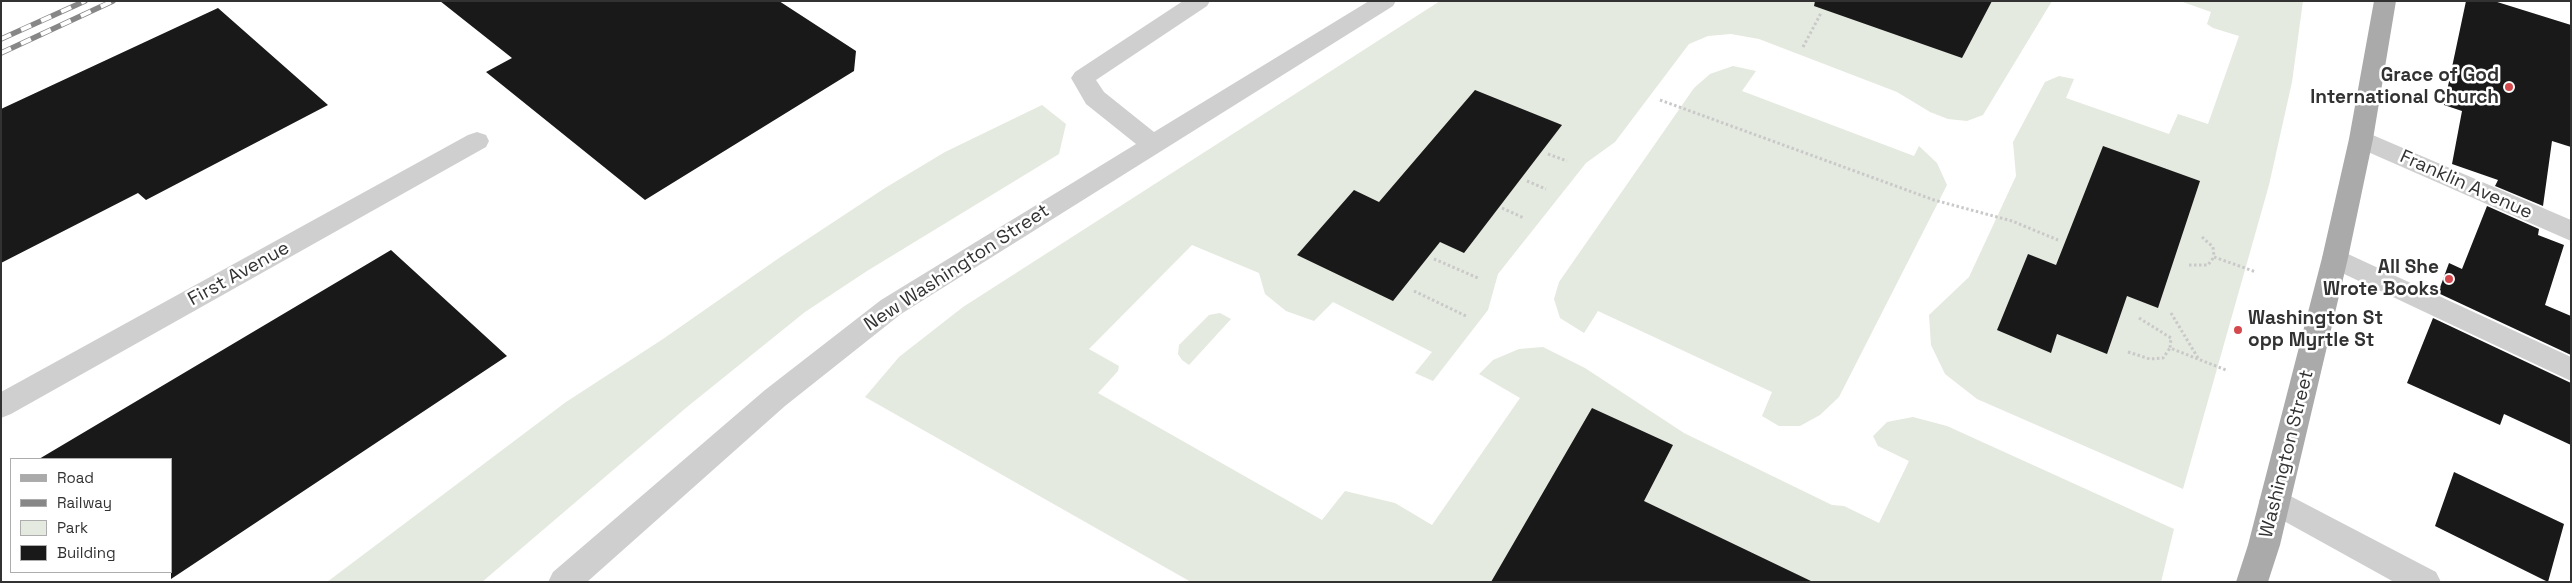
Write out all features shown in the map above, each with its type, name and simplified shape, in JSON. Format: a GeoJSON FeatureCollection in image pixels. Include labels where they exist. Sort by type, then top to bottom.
{"type":"FeatureCollection","features":[{"type":"Feature","properties":{"kind":"main road","name":"Washington Street"},"geometry":{"type":"LineString","coordinates":[[2252,582],[2275,501],[2335,258],[2361,139],[2385,1]]}},
{"type":"Feature","properties":{"kind":"street"},"geometry":{"type":"LineString","coordinates":[[1153,144],[1121,121],[1095,98],[1083,78],[1199,1]]}},
{"type":"Feature","properties":{"kind":"street","name":"New Washington Street"},"geometry":{"type":"LineString","coordinates":[[564,582],[775,398],[847,340],[916,292],[1385,1]]}},
{"type":"Feature","properties":{"kind":"street","name":"Franklin Avenue"},"geometry":{"type":"LineString","coordinates":[[2361,139],[2571,231]]}},
{"type":"Feature","properties":{"kind":"street","name":"First Avenue"},"geometry":{"type":"LineString","coordinates":[[1,406],[477,142]]}},
{"type":"Feature","properties":{"kind":"street"},"geometry":{"type":"LineString","coordinates":[[2335,258],[2571,370]]}},
{"type":"Feature","properties":{"kind":"street"},"geometry":{"type":"LineString","coordinates":[[2275,501],[2425,582]]}},
{"type":"Feature","properties":{"kind":"path"},"geometry":{"type":"LineString","coordinates":[[1802,47],[1821,13]]}},
{"type":"Feature","properties":{"kind":"path"},"geometry":{"type":"LineString","coordinates":[[1660,100],[1934,200],[2012,221],[2058,240]]}},
{"type":"Feature","properties":{"kind":"path"},"geometry":{"type":"LineString","coordinates":[[1548,154],[1568,161]]}},
{"type":"Feature","properties":{"kind":"path"},"geometry":{"type":"LineString","coordinates":[[1527,181],[1546,189]]}},
{"type":"Feature","properties":{"kind":"path"},"geometry":{"type":"LineString","coordinates":[[1502,208],[1524,218]]}},
{"type":"Feature","properties":{"kind":"path"},"geometry":{"type":"LineString","coordinates":[[2189,266],[2208,265],[2214,257],[2213,246],[2202,237]]}},
{"type":"Feature","properties":{"kind":"path"},"geometry":{"type":"LineString","coordinates":[[2214,257],[2256,272]]}},
{"type":"Feature","properties":{"kind":"path"},"geometry":{"type":"LineString","coordinates":[[1434,258],[1478,278]]}},
{"type":"Feature","properties":{"kind":"path"},"geometry":{"type":"LineString","coordinates":[[1414,291],[1466,316]]}},
{"type":"Feature","properties":{"kind":"path"},"geometry":{"type":"LineString","coordinates":[[2171,313],[2198,359]]}},
{"type":"Feature","properties":{"kind":"path"},"geometry":{"type":"LineString","coordinates":[[2128,352],[2150,359],[2163,358],[2170,348],[2171,338],[2139,318]]}},
{"type":"Feature","properties":{"kind":"path"},"geometry":{"type":"LineString","coordinates":[[2170,348],[2226,370]]}},
{"type":"Feature","properties":{"kind":"green space"},"geometry":{"type":"Polygon","coordinates":[[[1440,1],[2052,1],[1983,115],[1967,121],[1948,119],[1930,112],[1897,92],[1759,39],[1731,34],[1708,36],[1689,44],[1615,142],[1586,163],[1498,274],[1488,310],[1433,381],[1415,373],[1432,352],[1333,302],[1314,321],[1286,311],[1265,294],[1259,273],[1192,245],[1089,349],[1119,366],[1118,371],[1098,393],[1322,520],[1345,491],[1395,503],[1432,525],[1520,398],[1479,374],[1493,360],[1519,349],[1543,347],[1585,368],[1684,433],[1832,505],[1844,506],[1879,523],[1909,461],[1878,446],[1873,436],[1887,422],[1913,417],[1947,426],[2174,529],[2161,582],[1191,582],[865,397],[899,357],[963,307],[1440,1]]]}},
{"type":"Feature","properties":{"kind":"green space"},"geometry":{"type":"Polygon","coordinates":[[[2180,1],[2303,1],[2292,82],[2269,185],[2183,489],[1977,399],[1945,374],[1931,345],[1929,315],[1969,277],[2016,176],[2013,142],[2045,82],[2059,76],[2074,79],[2066,98],[2169,134],[2178,114],[2208,124],[2239,36],[2213,28],[2207,24],[2211,12],[2180,1]]]}},
{"type":"Feature","properties":{"kind":"green space"},"geometry":{"type":"Polygon","coordinates":[[[1733,66],[1756,71],[1742,91],[1914,156],[1919,146],[1937,163],[1947,185],[1839,397],[1820,415],[1800,426],[1779,426],[1762,416],[1772,392],[1598,311],[1584,333],[1560,318],[1554,299],[1559,282],[1694,88],[1710,74],[1733,66]]]}},
{"type":"Feature","properties":{"kind":"green space"},"geometry":{"type":"Polygon","coordinates":[[[1042,105],[1066,124],[1059,154],[867,271],[805,312],[687,407],[482,582],[327,582],[566,402],[663,339],[779,258],[885,188],[945,152],[1042,105]]]}},
{"type":"Feature","properties":{"kind":"green space"},"geometry":{"type":"Polygon","coordinates":[[[1220,313],[1231,319],[1189,365],[1178,354],[1179,345],[1209,315],[1220,313]]]}},
{"type":"Feature","properties":{"kind":"building"},"geometry":{"type":"Polygon","coordinates":[[[440,1],[779,1],[856,51],[854,71],[645,200],[486,72],[512,58],[440,1]]]}},
{"type":"Feature","properties":{"kind":"building"},"geometry":{"type":"Polygon","coordinates":[[[1815,1],[1992,1],[1962,58],[1814,6],[1815,1]]]}},
{"type":"Feature","properties":{"kind":"building"},"geometry":{"type":"Polygon","coordinates":[[[2466,1],[2494,1],[2571,25],[2571,147],[2552,141],[2543,206],[2495,186],[2498,180],[2452,164],[2462,111],[2444,105],[2466,1]]]}},
{"type":"Feature","properties":{"kind":"building"},"geometry":{"type":"Polygon","coordinates":[[[218,8],[328,105],[146,200],[138,193],[1,263],[1,109],[218,8]]]}},
{"type":"Feature","properties":{"kind":"building"},"geometry":{"type":"Polygon","coordinates":[[[1475,90],[1562,125],[1464,253],[1440,242],[1393,301],[1297,255],[1354,190],[1379,202],[1475,90]]]}},
{"type":"Feature","properties":{"kind":"building"},"geometry":{"type":"Polygon","coordinates":[[[2103,146],[2200,181],[2158,308],[2127,296],[2107,354],[2057,334],[2051,353],[1997,330],[2028,254],[2056,265],[2103,146]]]}},
{"type":"Feature","properties":{"kind":"building"},"geometry":{"type":"Polygon","coordinates":[[[2487,206],[2539,229],[2538,235],[2564,245],[2545,305],[2571,316],[2571,355],[2438,293],[2449,263],[2462,269],[2487,206]]]}},
{"type":"Feature","properties":{"kind":"building"},"geometry":{"type":"Polygon","coordinates":[[[391,250],[507,356],[171,579],[172,458],[41,458],[391,250]]]}},
{"type":"Feature","properties":{"kind":"building"},"geometry":{"type":"Polygon","coordinates":[[[2433,318],[2571,383],[2571,445],[2504,414],[2500,425],[2407,383],[2433,318]]]}},
{"type":"Feature","properties":{"kind":"building"},"geometry":{"type":"Polygon","coordinates":[[[1592,408],[1673,445],[1644,501],[1813,582],[1491,582],[1592,408]]]}},
{"type":"Feature","properties":{"kind":"building"},"geometry":{"type":"Polygon","coordinates":[[[2454,472],[2564,524],[2548,582],[2435,526],[2454,472]]]}},
{"type":"Feature","properties":{"kind":"railway"},"geometry":{"type":"LineString","coordinates":[[1,39],[85,1]]}},
{"type":"Feature","properties":{"kind":"railway"},"geometry":{"type":"LineString","coordinates":[[1,53],[113,1]]}},
{"type":"Feature","properties":{"kind":"place","name":"Grace of God International Church"},"geometry":{"type":"Point","coordinates":[2509,87]}},
{"type":"Feature","properties":{"kind":"place","name":"All She Wrote Books"},"geometry":{"type":"Point","coordinates":[2449,279]}},
{"type":"Feature","properties":{"kind":"place","name":"Washington St opp Myrtle St"},"geometry":{"type":"Point","coordinates":[2238,330]}}]}
